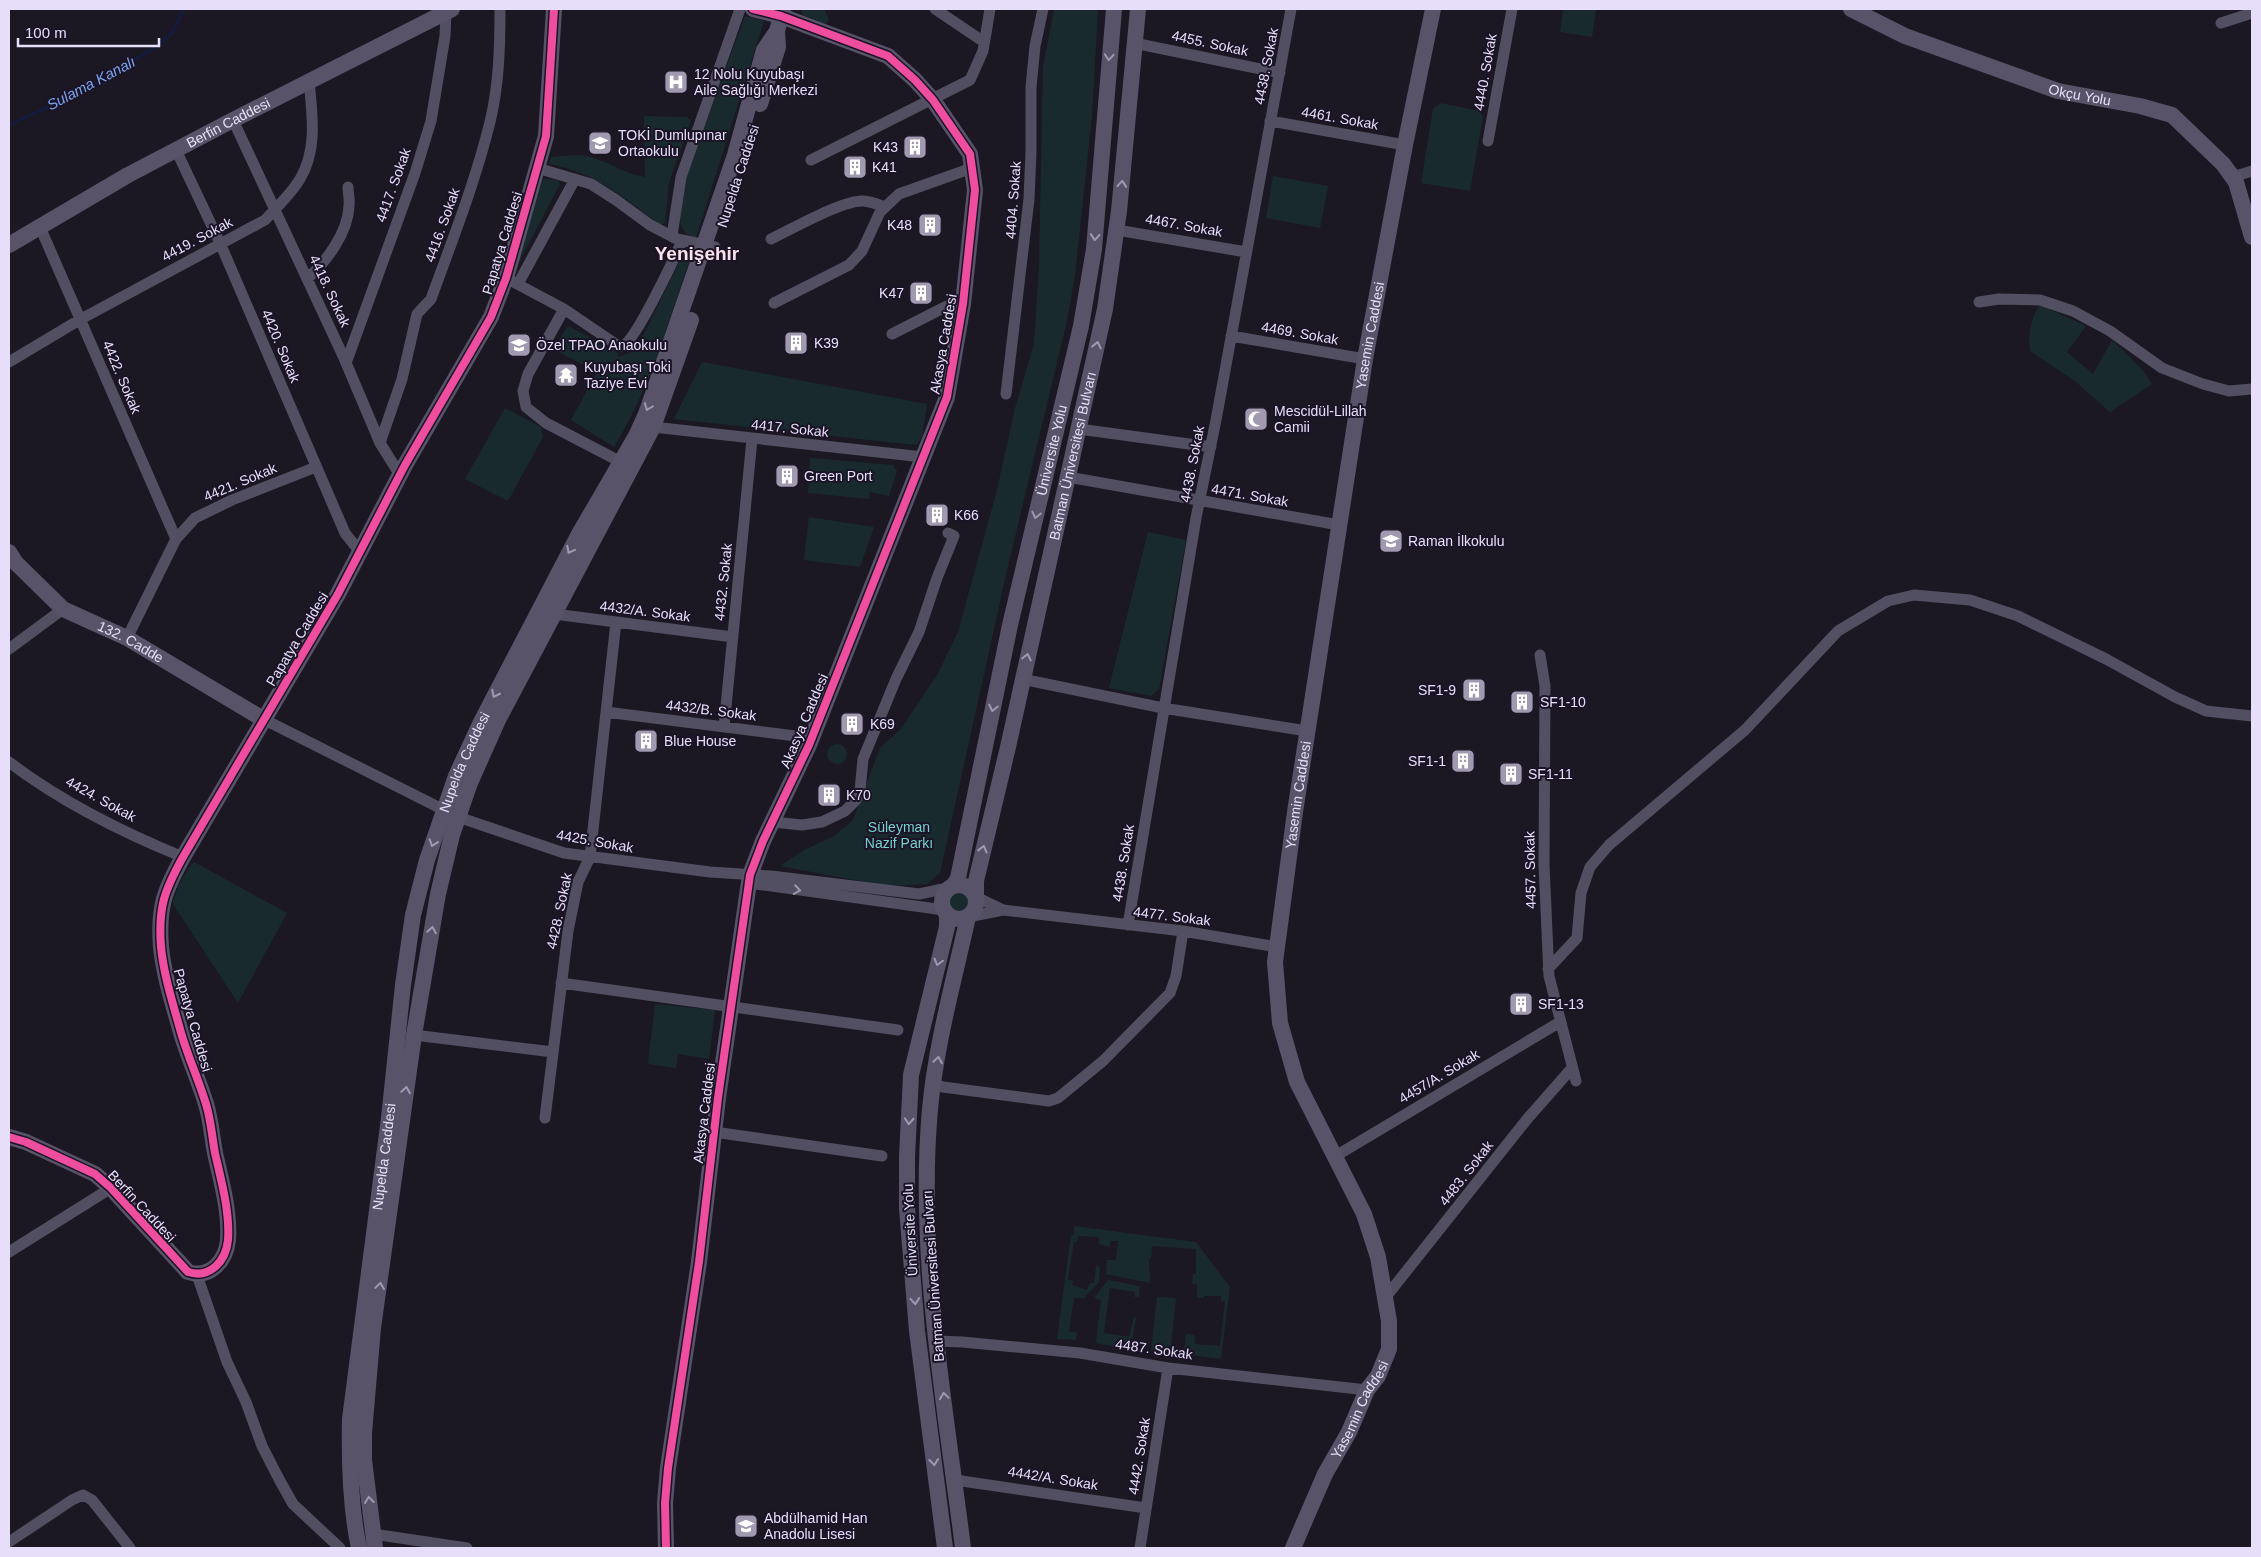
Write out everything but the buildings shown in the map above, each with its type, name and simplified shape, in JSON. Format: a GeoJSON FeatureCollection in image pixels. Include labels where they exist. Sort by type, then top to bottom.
{"type":"FeatureCollection","features":[{"type":"Feature","properties":{"kind":"street","name":"4416. Sokak"},"geometry":{"type":"LineString","coordinates":[[380,443],[402,379],[418,314],[431,299],[474,182],[490,121],[498,75],[500,9]]}},
{"type":"Feature","properties":{"kind":"street","name":"Papatya Caddesi"},"geometry":{"type":"LineString","coordinates":[[197,1275],[213,1270],[224,1254],[228,1240],[224,1198],[206,1104],[189,1061],[161,950],[160,909],[182,857],[338,594],[400,475],[512,281],[546,136],[554,9]]}},
{"type":"Feature","properties":{"kind":"street"},"geometry":{"type":"LineString","coordinates":[[575,179],[512,281],[564,309],[617,345],[623,346],[627,344],[666,276],[677,238],[681,177],[740,9]]}},
{"type":"Feature","properties":{"kind":"street"},"geometry":{"type":"LineString","coordinates":[[753,9],[780,18]]}},
{"type":"Feature","properties":{"kind":"street"},"geometry":{"type":"LineString","coordinates":[[935,9],[975,38],[984,42]]}},
{"type":"Feature","properties":{"kind":"street"},"geometry":{"type":"LineString","coordinates":[[810,160],[970,80],[974,74],[984,42],[990,9]]}},
{"type":"Feature","properties":{"kind":"street","name":"4404. Sokak"},"geometry":{"type":"LineString","coordinates":[[1006,394],[1029,199],[1031,87],[1035,46],[1043,9]]}},
{"type":"Feature","properties":{"kind":"street","name":"Üniversite Yolu"},"geometry":{"type":"LineString","coordinates":[[951,887],[958,878],[1010,625],[1081,326],[1094,249],[1114,9]]}},
{"type":"Feature","properties":{"kind":"street","name":"Batman Üniversitesi Bulvarı"},"geometry":{"type":"LineString","coordinates":[[976,897],[976,881],[1105,309],[1116,230],[1138,9]]}},
{"type":"Feature","properties":{"kind":"street","name":"4438. Sokak"},"geometry":{"type":"LineString","coordinates":[[1128,925],[1163,708],[1291,9]]}},
{"type":"Feature","properties":{"kind":"street","name":"Yasemin Caddesi"},"geometry":{"type":"LineString","coordinates":[[1293,1548],[1325,1474],[1349,1432],[1367,1390],[1378,1376],[1389,1349],[1389,1322],[1378,1257],[1364,1214],[1297,1082],[1280,1023],[1275,962],[1307,731],[1365,359],[1404,145],[1433,9]]}},
{"type":"Feature","properties":{"kind":"street","name":"4440. Sokak"},"geometry":{"type":"LineString","coordinates":[[1488,141],[1512,9]]}},
{"type":"Feature","properties":{"kind":"street","name":"Okçu Yolu"},"geometry":{"type":"LineString","coordinates":[[1851,9],[1905,36],[2058,92],[2140,106],[2172,114],[2224,164],[2236,182],[2252,237]]}},
{"type":"Feature","properties":{"kind":"street","name":"Berfin Caddesi"},"geometry":{"type":"LineString","coordinates":[[9,245],[176,150],[449,10]]}},
{"type":"Feature","properties":{"kind":"street","name":"4417. Sokak"},"geometry":{"type":"LineString","coordinates":[[346,363],[415,173],[431,121],[449,10]]}},
{"type":"Feature","properties":{"kind":"street"},"geometry":{"type":"LineString","coordinates":[[2221,23],[2252,13]]}},
{"type":"Feature","properties":{"kind":"street","name":"Akasya Caddesi"},"geometry":{"type":"LineString","coordinates":[[666,1548],[665,1503],[668,1468],[699,1262],[714,1132],[750,879],[762,841],[773,822],[811,738],[947,397],[964,304],[975,190],[970,154],[933,100],[888,56],[780,18]]}},
{"type":"Feature","properties":{"kind":"street","name":"Nupelda Caddesi"},"geometry":{"type":"LineString","coordinates":[[374,1541],[364,1460],[364,1432],[373,1328],[414,1035],[456,776],[480,724],[579,534],[636,436],[710,246],[778,47],[780,18]]}},
{"type":"Feature","properties":{"kind":"street","name":"4455. Sokak"},"geometry":{"type":"LineString","coordinates":[[1134,43],[1280,74]]}},
{"type":"Feature","properties":{"kind":"street","name":"4419. Sokak"},"geometry":{"type":"LineString","coordinates":[[9,362],[81,319],[265,220],[301,178],[310,154],[313,124],[310,81]]}},
{"type":"Feature","properties":{"kind":"street","name":"4418. Sokak"},"geometry":{"type":"LineString","coordinates":[[233,120],[346,363],[380,443],[390,462],[400,475]]}},
{"type":"Feature","properties":{"kind":"street","name":"4461. Sokak"},"geometry":{"type":"LineString","coordinates":[[1270,121],[1404,145]]}},
{"type":"Feature","properties":{"kind":"street","name":"4420. Sokak"},"geometry":{"type":"LineString","coordinates":[[176,150],[220,243],[345,533],[360,552]]}},
{"type":"Feature","properties":{"kind":"street"},"geometry":{"type":"LineString","coordinates":[[537,168],[591,184],[650,225],[677,238],[710,246]]}},
{"type":"Feature","properties":{"kind":"street"},"geometry":{"type":"LineString","coordinates":[[774,304],[849,265],[862,251],[880,212],[899,194],[972,168]]}},
{"type":"Feature","properties":{"kind":"street"},"geometry":{"type":"LineString","coordinates":[[2231,175],[2252,171]]}},
{"type":"Feature","properties":{"kind":"street"},"geometry":{"type":"LineString","coordinates":[[307,279],[317,270],[341,234],[349,207],[348,187]]}},
{"type":"Feature","properties":{"kind":"street"},"geometry":{"type":"LineString","coordinates":[[771,239],[839,207],[860,201],[885,207]]}},
{"type":"Feature","properties":{"kind":"street","name":"4422. Sokak"},"geometry":{"type":"LineString","coordinates":[[40,227],[176,539]]}},
{"type":"Feature","properties":{"kind":"street","name":"4467. Sokak"},"geometry":{"type":"LineString","coordinates":[[1116,230],[1246,252]]}},
{"type":"Feature","properties":{"kind":"street","name":"Nupelda Caddesi"},"geometry":{"type":"LineString","coordinates":[[359,1548],[353,1511],[349,1456],[350,1419],[413,915],[427,860],[470,783],[498,720],[653,427],[671,380],[710,246]]}},
{"type":"Feature","properties":{"kind":"street"},"geometry":{"type":"LineString","coordinates":[[1979,302],[2000,299],[2040,300],[2073,311],[2110,331],[2162,368],[2203,384],[2229,391],[2252,389]]}},
{"type":"Feature","properties":{"kind":"street"},"geometry":{"type":"LineString","coordinates":[[892,334],[947,306],[964,304]]}},
{"type":"Feature","properties":{"kind":"street"},"geometry":{"type":"LineString","coordinates":[[564,309],[528,374],[523,391],[526,407],[546,423],[621,462]]}},
{"type":"Feature","properties":{"kind":"street","name":"4469. Sokak"},"geometry":{"type":"LineString","coordinates":[[1231,336],[1365,359]]}},
{"type":"Feature","properties":{"kind":"street","name":"4417. Sokak"},"geometry":{"type":"LineString","coordinates":[[653,427],[923,457]]}},
{"type":"Feature","properties":{"kind":"street"},"geometry":{"type":"LineString","coordinates":[[1078,429],[1211,447]]}},
{"type":"Feature","properties":{"kind":"street","name":"4432. Sokak"},"geometry":{"type":"LineString","coordinates":[[724,727],[752,439]]}},
{"type":"Feature","properties":{"kind":"street","name":"4421. Sokak"},"geometry":{"type":"LineString","coordinates":[[127,638],[152,584],[176,539],[195,518],[232,500],[316,466]]}},
{"type":"Feature","properties":{"kind":"street","name":"4471. Sokak"},"geometry":{"type":"LineString","coordinates":[[1068,477],[1200,502],[1339,525]]}},
{"type":"Feature","properties":{"kind":"street"},"geometry":{"type":"LineString","coordinates":[[773,822],[802,825],[822,822],[845,811],[856,800],[860,791],[862,759],[919,632],[937,578],[954,536],[948,532]]}},
{"type":"Feature","properties":{"kind":"street","name":"132. Cadde"},"geometry":{"type":"LineString","coordinates":[[9,552],[16,563],[63,609],[127,638],[262,720]]}},
{"type":"Feature","properties":{"kind":"street"},"geometry":{"type":"LineString","coordinates":[[1548,969],[1576,938],[1580,893],[1590,867],[1609,845],[1745,730],[1838,632],[1888,601],[1914,595],[1970,600],[2018,616],[2206,711],[2252,716]]}},
{"type":"Feature","properties":{"kind":"street"},"geometry":{"type":"LineString","coordinates":[[9,649],[63,609]]}},
{"type":"Feature","properties":{"kind":"street","name":"4432/A. Sokak"},"geometry":{"type":"LineString","coordinates":[[554,614],[733,637]]}},
{"type":"Feature","properties":{"kind":"street","name":"4428. Sokak"},"geometry":{"type":"LineString","coordinates":[[545,1118],[568,931],[578,882],[590,857],[616,622]]}},
{"type":"Feature","properties":{"kind":"street","name":"4457. Sokak"},"geometry":{"type":"LineString","coordinates":[[1540,655],[1545,686],[1544,865],[1548,969],[1576,1081]]}},
{"type":"Feature","properties":{"kind":"street"},"geometry":{"type":"LineString","coordinates":[[1022,679],[1163,708],[1307,731]]}},
{"type":"Feature","properties":{"kind":"street","name":"4432/B. Sokak"},"geometry":{"type":"LineString","coordinates":[[606,712],[811,738]]}},
{"type":"Feature","properties":{"kind":"street","name":"4425. Sokak"},"geometry":{"type":"LineString","coordinates":[[262,720],[451,814],[564,853],[750,879],[771,876],[919,894],[951,887]]}},
{"type":"Feature","properties":{"kind":"street","name":"4424. Sokak"},"geometry":{"type":"LineString","coordinates":[[9,762],[87,811],[182,857]]}},
{"type":"Feature","properties":{"kind":"street"},"geometry":{"type":"LineString","coordinates":[[750,879],[945,912],[958,919],[1003,910]]}},
{"type":"Feature","properties":{"kind":"street"},"geometry":{"type":"LineString","coordinates":[[945,912],[942,898],[951,887],[965,885],[974,892],[976,897],[976,908],[968,917]]}},
{"type":"Feature","properties":{"kind":"street"},"geometry":{"type":"LineString","coordinates":[[976,897],[1003,910]]}},
{"type":"Feature","properties":{"kind":"street","name":"4477. Sokak"},"geometry":{"type":"LineString","coordinates":[[1003,910],[1183,931],[1277,947]]}},
{"type":"Feature","properties":{"kind":"street","name":"Üniversite Yolu"},"geometry":{"type":"LineString","coordinates":[[945,912],[947,927],[911,1075],[907,1157],[907,1208],[917,1332],[945,1548]]}},
{"type":"Feature","properties":{"kind":"street","name":"Batman Üniversitesi Bulvarı"},"geometry":{"type":"LineString","coordinates":[[963,1548],[937,1341],[926,1218],[928,1147],[934,1084],[942,1033],[968,917]]}},
{"type":"Feature","properties":{"kind":"street"},"geometry":{"type":"LineString","coordinates":[[934,1084],[944,1087],[1049,1101],[1058,1098],[1103,1061],[1170,994],[1176,976],[1183,931]]}},
{"type":"Feature","properties":{"kind":"street"},"geometry":{"type":"LineString","coordinates":[[561,983],[898,1030]]}},
{"type":"Feature","properties":{"kind":"street","name":"4457/A. Sokak"},"geometry":{"type":"LineString","coordinates":[[1334,1157],[1560,1022]]}},
{"type":"Feature","properties":{"kind":"street"},"geometry":{"type":"LineString","coordinates":[[414,1035],[553,1052]]}},
{"type":"Feature","properties":{"kind":"street","name":"4483. Sokak"},"geometry":{"type":"LineString","coordinates":[[1386,1298],[1528,1118],[1572,1068]]}},
{"type":"Feature","properties":{"kind":"street"},"geometry":{"type":"LineString","coordinates":[[714,1132],[882,1156]]}},
{"type":"Feature","properties":{"kind":"street","name":"Berfin Caddesi"},"geometry":{"type":"LineString","coordinates":[[9,1137],[26,1142],[72,1162],[94,1174],[111,1188],[183,1269],[197,1275]]}},
{"type":"Feature","properties":{"kind":"street"},"geometry":{"type":"LineString","coordinates":[[9,1252],[111,1188]]}},
{"type":"Feature","properties":{"kind":"street"},"geometry":{"type":"LineString","coordinates":[[197,1275],[220,1344],[246,1402],[262,1446],[275,1472],[293,1504],[340,1548]]}},
{"type":"Feature","properties":{"kind":"street","name":"4487. Sokak"},"geometry":{"type":"LineString","coordinates":[[937,1341],[1080,1354],[1168,1368],[1367,1390]]}},
{"type":"Feature","properties":{"kind":"street","name":"4442. Sokak"},"geometry":{"type":"LineString","coordinates":[[1140,1548],[1168,1368]]}},
{"type":"Feature","properties":{"kind":"street","name":"4442/A. Sokak"},"geometry":{"type":"LineString","coordinates":[[954,1480],[1146,1508]]}},
{"type":"Feature","properties":{"kind":"street"},"geometry":{"type":"LineString","coordinates":[[9,1542],[72,1500],[83,1495],[92,1500],[130,1548]]}},
{"type":"Feature","properties":{"kind":"street"},"geometry":{"type":"LineString","coordinates":[[374,1541],[467,1548]]}},
{"type":"Feature","properties":{"kind":"green space"},"geometry":{"type":"Polygon","coordinates":[[[801,9],[824,9],[829,19],[826,24],[803,15],[801,9]]]}},
{"type":"Feature","properties":{"kind":"green space","name":"Süleyman Nazif Parkı"},"geometry":{"type":"Polygon","coordinates":[[[1054,9],[1098,9],[1092,116],[1075,275],[1067,321],[1007,570],[940,873],[927,884],[887,886],[780,866],[804,850],[834,836],[853,820],[880,748],[901,729],[937,675],[958,632],[997,490],[1015,408],[1034,344],[1039,266],[1043,67],[1054,9]]]}},
{"type":"Feature","properties":{"kind":"green space"},"geometry":{"type":"Polygon","coordinates":[[[1563,9],[1596,9],[1592,37],[1560,32],[1563,9]]]}},
{"type":"Feature","properties":{"kind":"green space"},"geometry":{"type":"Polygon","coordinates":[[[745,16],[764,21],[696,238],[686,234],[681,226],[683,185],[745,16]]]}},
{"type":"Feature","properties":{"kind":"green space"},"geometry":{"type":"Polygon","coordinates":[[[1440,103],[1479,111],[1483,117],[1470,191],[1421,183],[1433,109],[1440,103]]]}},
{"type":"Feature","properties":{"kind":"green space"},"geometry":{"type":"Polygon","coordinates":[[[644,116],[687,117],[691,120],[669,183],[665,223],[659,225],[634,205],[594,179],[549,164],[551,157],[586,156],[603,161],[632,174],[645,177],[644,116]]]}},
{"type":"Feature","properties":{"kind":"green space"},"geometry":{"type":"Polygon","coordinates":[[[1273,176],[1328,186],[1320,228],[1266,218],[1273,176]]]}},
{"type":"Feature","properties":{"kind":"green space"},"geometry":{"type":"Polygon","coordinates":[[[545,179],[557,180],[560,184],[516,268],[514,268],[542,181],[545,179]]]}},
{"type":"Feature","properties":{"kind":"green space"},"geometry":{"type":"Polygon","coordinates":[[[681,258],[689,261],[665,333],[638,403],[614,447],[571,420],[597,372],[553,349],[568,326],[616,351],[619,357],[631,352],[645,332],[681,258]]]}},
{"type":"Feature","properties":{"kind":"green space"},"geometry":{"type":"Polygon","coordinates":[[[2040,305],[2086,326],[2067,352],[2093,374],[2112,340],[2142,369],[2152,384],[2110,412],[2076,382],[2030,351],[2030,327],[2040,305]]]}},
{"type":"Feature","properties":{"kind":"green space"},"geometry":{"type":"Polygon","coordinates":[[[702,362],[927,404],[922,437],[916,445],[674,419],[702,362]]]}},
{"type":"Feature","properties":{"kind":"green space"},"geometry":{"type":"Polygon","coordinates":[[[505,408],[541,427],[543,437],[508,501],[465,479],[505,408]]]}},
{"type":"Feature","properties":{"kind":"green space"},"geometry":{"type":"Polygon","coordinates":[[[810,458],[893,465],[897,471],[889,496],[870,492],[869,499],[808,493],[810,458]]]}},
{"type":"Feature","properties":{"kind":"green space"},"geometry":{"type":"Polygon","coordinates":[[[809,517],[874,527],[860,567],[804,560],[809,517]]]}},
{"type":"Feature","properties":{"kind":"green space"},"geometry":{"type":"Polygon","coordinates":[[[1148,532],[1186,540],[1159,689],[1151,696],[1109,688],[1148,532]]]}},
{"type":"Feature","properties":{"kind":"green space"},"geometry":{"type":"Polygon","coordinates":[[[837,744],[844,747],[847,754],[844,761],[837,764],[830,761],[827,754],[830,747],[837,744]]]}},
{"type":"Feature","properties":{"kind":"green space"},"geometry":{"type":"Polygon","coordinates":[[[194,862],[287,913],[238,1003],[173,904],[187,870],[194,862]]]}},
{"type":"Feature","properties":{"kind":"green space"},"geometry":{"type":"Polygon","coordinates":[[[960,889],[969,893],[973,902],[969,911],[960,915],[951,911],[947,902],[951,893],[960,889]]]}},
{"type":"Feature","properties":{"kind":"green space"},"geometry":{"type":"Polygon","coordinates":[[[655,1004],[715,1010],[709,1059],[678,1054],[676,1068],[648,1064],[655,1004]]]}},
{"type":"Feature","properties":{"kind":"green space"},"geometry":{"type":"Polygon","coordinates":[[[1074,1226],[1196,1242],[1230,1287],[1221,1359],[1184,1354],[1186,1334],[1194,1335],[1195,1344],[1220,1346],[1225,1301],[1221,1301],[1221,1296],[1197,1298],[1197,1284],[1192,1284],[1193,1274],[1196,1274],[1196,1249],[1152,1246],[1151,1258],[1149,1259],[1150,1283],[1106,1274],[1107,1260],[1116,1260],[1118,1241],[1110,1241],[1110,1247],[1099,1244],[1099,1237],[1078,1236],[1077,1242],[1074,1242],[1068,1279],[1073,1281],[1072,1285],[1087,1290],[1090,1283],[1094,1283],[1096,1266],[1100,1267],[1099,1282],[1084,1298],[1074,1298],[1069,1331],[1077,1333],[1076,1340],[1057,1339],[1071,1234],[1074,1235],[1074,1226]]]}},
{"type":"Feature","properties":{"kind":"green space"},"geometry":{"type":"Polygon","coordinates":[[[1108,1280],[1140,1286],[1139,1297],[1134,1297],[1135,1292],[1110,1288],[1104,1333],[1129,1337],[1134,1317],[1136,1317],[1131,1349],[1096,1343],[1101,1300],[1094,1298],[1108,1280]]]}},
{"type":"Feature","properties":{"kind":"green space"},"geometry":{"type":"Polygon","coordinates":[[[1157,1297],[1176,1298],[1170,1354],[1151,1351],[1157,1297]]]}},
{"type":"Feature","properties":{"kind":"waterway","name":"Sulama Kanalı"},"geometry":{"type":"LineString","coordinates":[[9,125],[89,88],[157,46],[172,33],[184,9]]}},
{"type":"Feature","properties":{"kind":"cycle path"},"geometry":{"type":"LineString","coordinates":[[9,1137],[26,1142],[95,1174],[111,1188],[188,1272],[203,1273],[210,1270],[216,1266],[224,1255],[228,1240],[228,1218],[209,1116],[182,1036],[162,958],[160,921],[164,900],[171,880],[183,857],[338,594],[405,465],[491,317],[506,278],[546,136],[554,9]]}},
{"type":"Feature","properties":{"kind":"cycle path"},"geometry":{"type":"LineString","coordinates":[[666,1548],[665,1503],[668,1468],[699,1262],[718,1098],[750,875],[763,841],[809,745],[947,397],[963,304],[975,190],[970,154],[933,100],[915,80],[888,56],[781,16],[753,9]]}},
{"type":"Feature","properties":{"kind":"place","name":"12 Nolu Kuyubaşı Aile Sağlığı Merkezi"},"geometry":{"type":"Point","coordinates":[676,82]}},
{"type":"Feature","properties":{"kind":"place","name":"TOKİ Dumlupınar Ortaokulu"},"geometry":{"type":"Point","coordinates":[600,143]}},
{"type":"Feature","properties":{"kind":"place","name":"K43"},"geometry":{"type":"Point","coordinates":[915,147]}},
{"type":"Feature","properties":{"kind":"place","name":"K41"},"geometry":{"type":"Point","coordinates":[855,167]}},
{"type":"Feature","properties":{"kind":"place","name":"K48"},"geometry":{"type":"Point","coordinates":[930,225]}},
{"type":"Feature","properties":{"kind":"place","name":"K47"},"geometry":{"type":"Point","coordinates":[921,293]}},
{"type":"Feature","properties":{"kind":"place","name":"K39"},"geometry":{"type":"Point","coordinates":[796,343]}},
{"type":"Feature","properties":{"kind":"place","name":"Özel TPAO Anaokulu"},"geometry":{"type":"Point","coordinates":[519,345]}},
{"type":"Feature","properties":{"kind":"place","name":"Kuyubaşı Toki Taziye Evi"},"geometry":{"type":"Point","coordinates":[566,375]}},
{"type":"Feature","properties":{"kind":"place","name":"Mescidül-Lillah Camii"},"geometry":{"type":"Point","coordinates":[1256,419]}},
{"type":"Feature","properties":{"kind":"place","name":"Green Port"},"geometry":{"type":"Point","coordinates":[787,476]}},
{"type":"Feature","properties":{"kind":"place","name":"K66"},"geometry":{"type":"Point","coordinates":[937,515]}},
{"type":"Feature","properties":{"kind":"place","name":"Raman İlkokulu"},"geometry":{"type":"Point","coordinates":[1391,541]}},
{"type":"Feature","properties":{"kind":"place","name":"SF1-9"},"geometry":{"type":"Point","coordinates":[1474,690]}},
{"type":"Feature","properties":{"kind":"place","name":"SF1-10"},"geometry":{"type":"Point","coordinates":[1522,702]}},
{"type":"Feature","properties":{"kind":"place","name":"K69"},"geometry":{"type":"Point","coordinates":[852,724]}},
{"type":"Feature","properties":{"kind":"place","name":"Blue House"},"geometry":{"type":"Point","coordinates":[646,741]}},
{"type":"Feature","properties":{"kind":"place","name":"SF1-1"},"geometry":{"type":"Point","coordinates":[1463,761]}},
{"type":"Feature","properties":{"kind":"place","name":"SF1-11"},"geometry":{"type":"Point","coordinates":[1511,774]}},
{"type":"Feature","properties":{"kind":"place","name":"K70"},"geometry":{"type":"Point","coordinates":[829,795]}},
{"type":"Feature","properties":{"kind":"place","name":"SF1-13"},"geometry":{"type":"Point","coordinates":[1521,1004]}},
{"type":"Feature","properties":{"kind":"place","name":"Abdülhamid Han Anadolu Lisesi"},"geometry":{"type":"Point","coordinates":[746,1526]}},
{"type":"Feature","properties":{"kind":"district","name":"Yenişehir"},"geometry":{"type":"Point","coordinates":[697,253]}}]}
